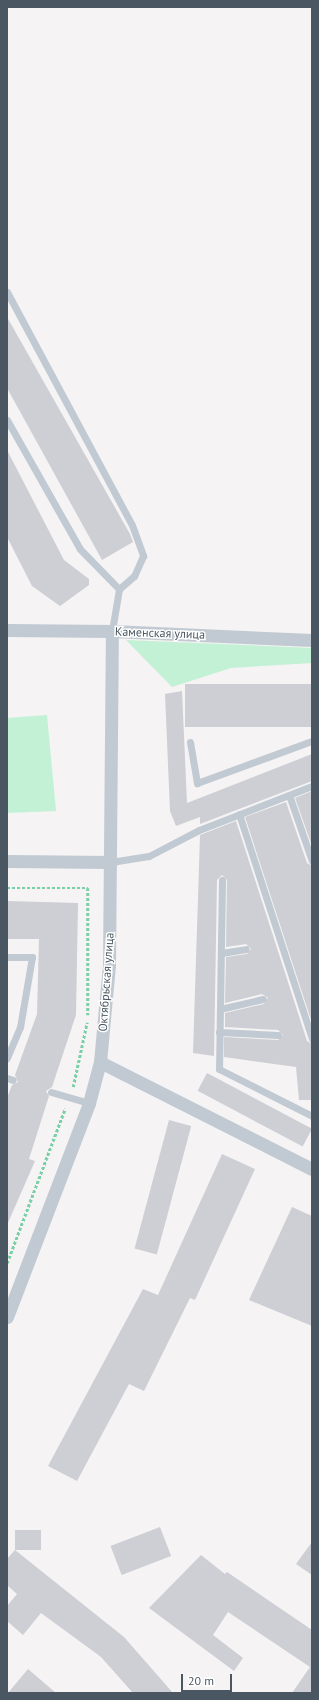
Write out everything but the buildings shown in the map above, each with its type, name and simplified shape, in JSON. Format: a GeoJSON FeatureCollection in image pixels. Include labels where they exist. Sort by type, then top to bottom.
{"type":"FeatureCollection","features":[{"type":"Feature","properties":{"kind":"street","name":"Каменская улица"},"geometry":{"type":"LineString","coordinates":[[7,630],[112,631],[312,640]]}},
{"type":"Feature","properties":{"kind":"street","name":"Октябрьская улица"},"geometry":{"type":"LineString","coordinates":[[7,1317],[89,1103],[100,1062],[109,965],[112,631]]}},
{"type":"Feature","properties":{"kind":"street"},"geometry":{"type":"LineString","coordinates":[[7,861],[111,862]]}},
{"type":"Feature","properties":{"kind":"street"},"geometry":{"type":"LineString","coordinates":[[100,1062],[312,1169]]}},
{"type":"Feature","properties":{"kind":"lane"},"geometry":{"type":"LineString","coordinates":[[7,292],[132,524],[143,556],[134,576],[119,589],[112,631]]}},
{"type":"Feature","properties":{"kind":"lane"},"geometry":{"type":"LineString","coordinates":[[7,420],[80,548],[119,589]]}},
{"type":"Feature","properties":{"kind":"lane"},"geometry":{"type":"LineString","coordinates":[[190,742],[197,783],[312,741]]}},
{"type":"Feature","properties":{"kind":"lane"},"geometry":{"type":"LineString","coordinates":[[111,862],[149,856],[199,830],[312,786]]}},
{"type":"Feature","properties":{"kind":"lane"},"geometry":{"type":"LineString","coordinates":[[288,795],[312,861]]}},
{"type":"Feature","properties":{"kind":"lane"},"geometry":{"type":"LineString","coordinates":[[239,814],[312,1039]]}},
{"type":"Feature","properties":{"kind":"lane"},"geometry":{"type":"LineString","coordinates":[[222,880],[218,1069],[312,1116]]}},
{"type":"Feature","properties":{"kind":"lane"},"geometry":{"type":"LineString","coordinates":[[221,953],[246,949]]}},
{"type":"Feature","properties":{"kind":"lane"},"geometry":{"type":"LineString","coordinates":[[7,957],[32,957],[20,1026],[7,1058]]}},
{"type":"Feature","properties":{"kind":"lane"},"geometry":{"type":"LineString","coordinates":[[220,1009],[263,999]]}},
{"type":"Feature","properties":{"kind":"lane"},"geometry":{"type":"LineString","coordinates":[[219,1032],[278,1035]]}},
{"type":"Feature","properties":{"kind":"lane"},"geometry":{"type":"LineString","coordinates":[[50,1092],[89,1103]]}},
{"type":"Feature","properties":{"kind":"path"},"geometry":{"type":"LineString","coordinates":[[7,888],[88,888],[88,1019],[69,1097],[7,1264]]}},
{"type":"Feature","properties":{"kind":"green space"},"geometry":{"type":"Polygon","coordinates":[[[126,640],[312,648],[312,663],[231,668],[172,687],[126,640]]]}},
{"type":"Feature","properties":{"kind":"green space"},"geometry":{"type":"Polygon","coordinates":[[[47,715],[56,811],[7,813],[7,718],[47,715]]]}}]}
